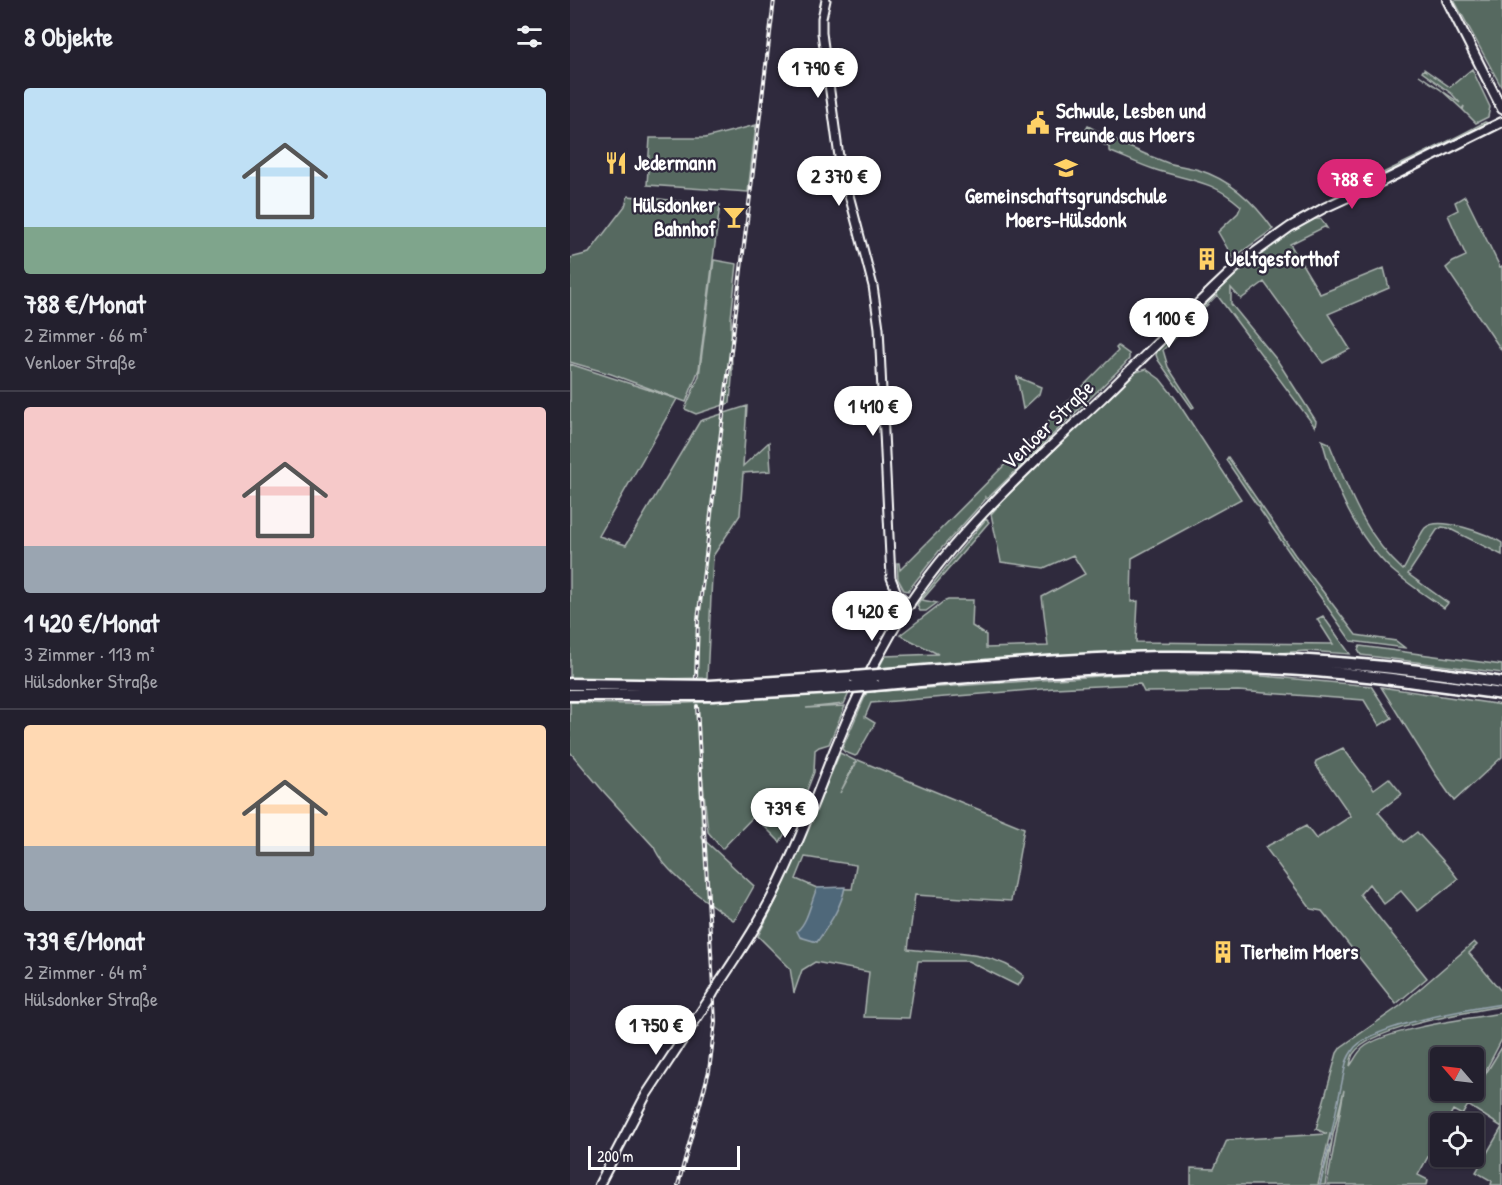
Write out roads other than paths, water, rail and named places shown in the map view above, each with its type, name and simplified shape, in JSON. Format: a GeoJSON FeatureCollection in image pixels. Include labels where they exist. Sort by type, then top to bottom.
{"type":"FeatureCollection","features":[{"type":"Feature","properties":{"kind":"highway"},"geometry":{"type":"LineString","coordinates":[[570,695],[712,695],[1028,663],[1158,657],[1223,657],[1354,664],[1502,683]]}},
{"type":"Feature","properties":{"kind":"highway"},"geometry":{"type":"LineString","coordinates":[[876,680],[1159,667],[1224,667],[1361,675],[1476,690],[1502,696]]}},
{"type":"Feature","properties":{"kind":"highway"},"geometry":{"type":"LineString","coordinates":[[570,684],[709,686],[852,682]]}},
{"type":"Feature","properties":{"kind":"main road"},"geometry":{"type":"LineString","coordinates":[[1447,0],[1500,107],[1492,127]]}},
{"type":"Feature","properties":{"kind":"main road","name":"Venloer Straße"},"geometry":{"type":"LineString","coordinates":[[599,1185],[646,1095],[747,942],[773,894],[805,826],[860,693],[893,631],[943,561],[986,510],[1243,261],[1290,227],[1324,208],[1502,122]]}},
{"type":"Feature","properties":{"kind":"street"},"geometry":{"type":"LineString","coordinates":[[826,0],[822,18],[822,33],[835,131],[846,184],[873,286],[879,328],[891,578],[897,594],[910,605]]}},
{"type":"Feature","properties":{"kind":"water"},"geometry":{"type":"Polygon","coordinates":[[[845,887],[838,909],[817,942],[800,937],[797,931],[807,917],[817,888],[845,887]]]}},
{"type":"Feature","properties":{"kind":"waterway"},"geometry":{"type":"LineString","coordinates":[[1330,1140],[1346,1063],[1355,1047],[1383,1031],[1403,1025],[1502,1004]]}},
{"type":"Feature","properties":{"kind":"waterway"},"geometry":{"type":"LineString","coordinates":[[1320,1185],[1329,1145]]}},
{"type":"Feature","properties":{"kind":"railway"},"geometry":{"type":"LineString","coordinates":[[696,678],[698,620],[774,0]]}},
{"type":"Feature","properties":{"kind":"railway"},"geometry":{"type":"LineString","coordinates":[[678,1185],[709,1071],[715,1022],[697,706]]}},
{"type":"Feature","properties":{"kind":"place","name":"Schwule, Lesben und Freunde aus Moers"},"geometry":{"type":"Point","coordinates":[1038,123]}},
{"type":"Feature","properties":{"kind":"place","name":"Jedermann"},"geometry":{"type":"Point","coordinates":[616,163]}},
{"type":"Feature","properties":{"kind":"place","name":"Gemeinschaftsgrundschule Moers-Hülsdonk"},"geometry":{"type":"Point","coordinates":[1066,168]}},
{"type":"Feature","properties":{"kind":"place","name":"Hülsdonker Bahnhof"},"geometry":{"type":"Point","coordinates":[734,217]}},
{"type":"Feature","properties":{"kind":"place","name":"Ueltgesforthof"},"geometry":{"type":"Point","coordinates":[1207,259]}},
{"type":"Feature","properties":{"kind":"place","name":"Tierheim Moers"},"geometry":{"type":"Point","coordinates":[1223,952]}}]}
